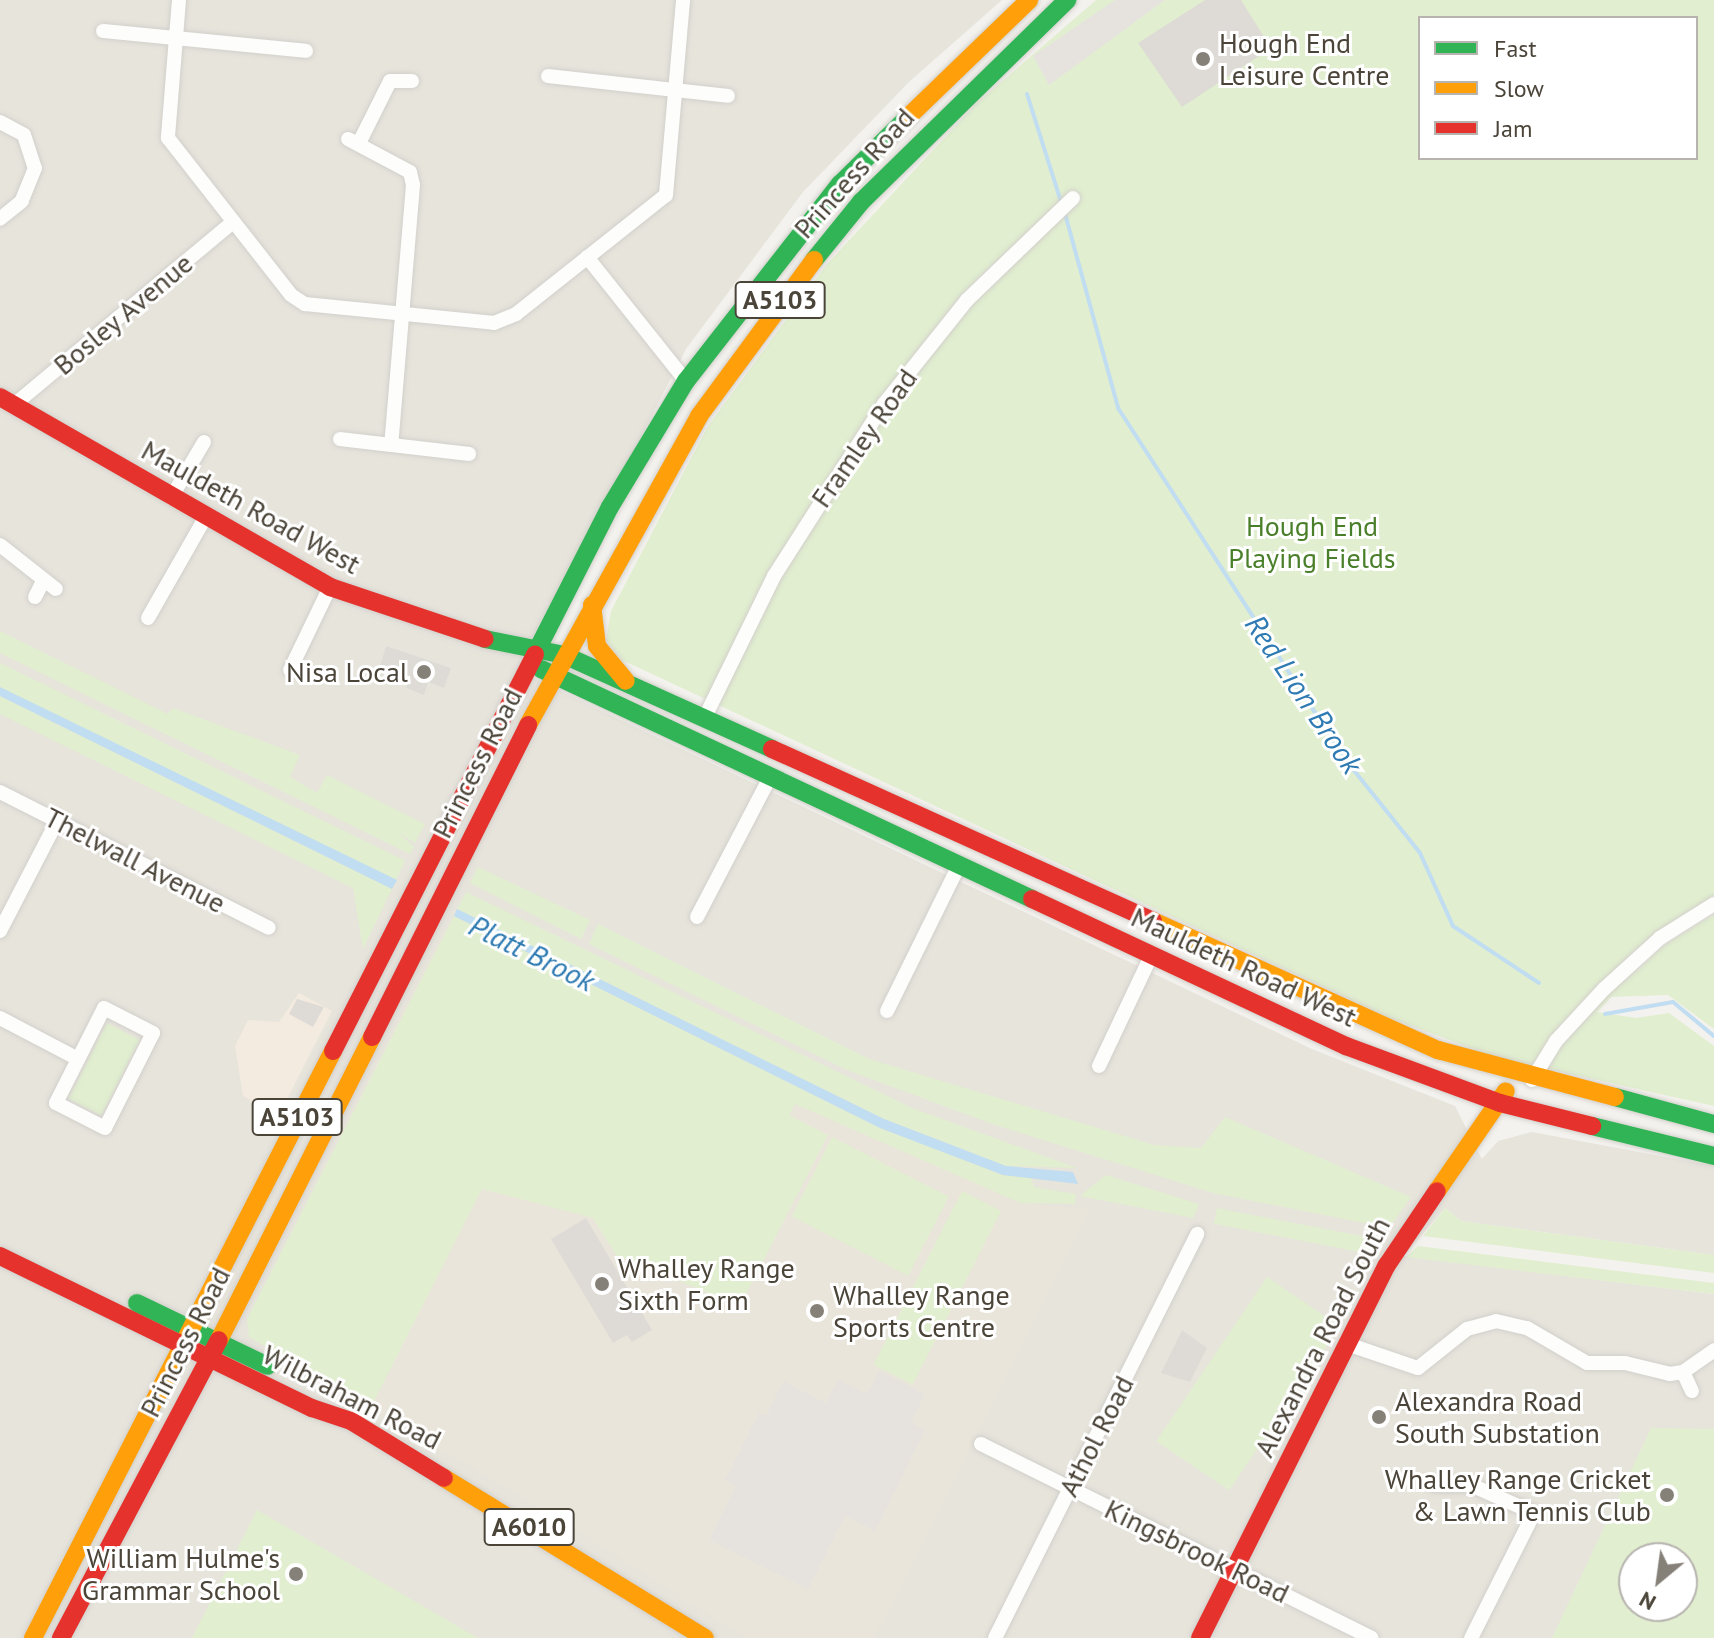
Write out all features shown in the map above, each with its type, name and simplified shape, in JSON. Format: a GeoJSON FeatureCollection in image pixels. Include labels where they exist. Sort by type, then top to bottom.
{"type":"FeatureCollection","features":[{"type":"Feature","properties":{"kind":"main road","name":"Princess Road"},"geometry":{"type":"LineString","coordinates":[[33,1638],[440,840],[534,665],[610,507],[686,381],[840,184],[1029,0]]}},
{"type":"Feature","properties":{"kind":"main road","name":"Princess Road"},"geometry":{"type":"LineString","coordinates":[[61,1638],[211,1357],[553,675],[718,386],[819,251],[905,153],[1067,0]]}},
{"type":"Feature","properties":{"kind":"main road","name":"Mauldeth Road West"},"geometry":{"type":"LineString","coordinates":[[7,401],[205,518],[330,587],[488,640],[553,675],[769,779],[1346,1046],[1500,1103],[1714,1156]]}},
{"type":"Feature","properties":{"kind":"main road","name":"Mauldeth Road West"},"geometry":{"type":"LineString","coordinates":[[592,605],[597,646],[630,686]]}},
{"type":"Feature","properties":{"kind":"main road","name":"Mauldeth Road West"},"geometry":{"type":"LineString","coordinates":[[488,640],[543,647],[564,655],[1292,988],[1513,1075],[1714,1124]]}},
{"type":"Feature","properties":{"kind":"main road"},"geometry":{"type":"LineString","coordinates":[[769,779],[781,753]]}},
{"type":"Feature","properties":{"kind":"main road","name":"Alexandra Road South"},"geometry":{"type":"LineString","coordinates":[[1200,1638],[1387,1265],[1418,1214],[1500,1103],[1513,1075]]}},
{"type":"Feature","properties":{"kind":"main road","name":"A6010"},"geometry":{"type":"LineString","coordinates":[[0,1238],[219,1339],[351,1421]]}},
{"type":"Feature","properties":{"kind":"main road","name":"Wilbraham Road"},"geometry":{"type":"LineString","coordinates":[[0,1256],[183,1345],[351,1421],[705,1638]]}},
{"type":"Feature","properties":{"kind":"street"},"geometry":{"type":"LineString","coordinates":[[179,0],[168,138],[232,223],[305,304],[403,316],[505,321],[666,195],[680,89],[683,0]]}},
{"type":"Feature","properties":{"kind":"street"},"geometry":{"type":"LineString","coordinates":[[103,31],[306,51]]}},
{"type":"Feature","properties":{"kind":"street"},"geometry":{"type":"LineString","coordinates":[[548,76],[728,96]]}},
{"type":"Feature","properties":{"kind":"street"},"geometry":{"type":"LineString","coordinates":[[391,445],[403,316],[410,172],[354,140],[390,81],[412,81]]}},
{"type":"Feature","properties":{"kind":"street"},"geometry":{"type":"LineString","coordinates":[[0,122],[24,135],[35,168],[22,201],[0,219]]}},
{"type":"Feature","properties":{"kind":"street","name":"Framley Road"},"geometry":{"type":"LineString","coordinates":[[706,715],[774,576],[854,446],[967,300],[1073,198]]}},
{"type":"Feature","properties":{"kind":"street","name":"Bosley Avenue"},"geometry":{"type":"LineString","coordinates":[[7,401],[232,223]]}},
{"type":"Feature","properties":{"kind":"street"},"geometry":{"type":"LineString","coordinates":[[587,257],[686,381]]}},
{"type":"Feature","properties":{"kind":"street"},"geometry":{"type":"LineString","coordinates":[[340,439],[469,454]]}},
{"type":"Feature","properties":{"kind":"street"},"geometry":{"type":"LineString","coordinates":[[171,498],[204,442]]}},
{"type":"Feature","properties":{"kind":"street"},"geometry":{"type":"LineString","coordinates":[[148,618],[205,518]]}},
{"type":"Feature","properties":{"kind":"street"},"geometry":{"type":"LineString","coordinates":[[0,545],[49,586],[35,597]]}},
{"type":"Feature","properties":{"kind":"street"},"geometry":{"type":"LineString","coordinates":[[290,670],[330,587]]}},
{"type":"Feature","properties":{"kind":"street"},"geometry":{"type":"LineString","coordinates":[[697,917],[769,779]]}},
{"type":"Feature","properties":{"kind":"street","name":"Thelwall Avenue"},"geometry":{"type":"LineString","coordinates":[[0,792],[269,928]]}},
{"type":"Feature","properties":{"kind":"street"},"geometry":{"type":"LineString","coordinates":[[0,931],[57,821]]}},
{"type":"Feature","properties":{"kind":"street"},"geometry":{"type":"LineString","coordinates":[[887,1011],[959,865]]}},
{"type":"Feature","properties":{"kind":"street"},"geometry":{"type":"LineString","coordinates":[[1532,1080],[1580,1013],[1604,989],[1660,938],[1714,904]]}},
{"type":"Feature","properties":{"kind":"street"},"geometry":{"type":"LineString","coordinates":[[1099,1066],[1152,954]]}},
{"type":"Feature","properties":{"kind":"street"},"geometry":{"type":"LineString","coordinates":[[104,1008],[153,1033],[105,1128],[56,1103],[78,1059],[104,1008]]}},
{"type":"Feature","properties":{"kind":"street"},"geometry":{"type":"LineString","coordinates":[[0,1018],[78,1059]]}},
{"type":"Feature","properties":{"kind":"street","name":"Athol Road"},"geometry":{"type":"LineString","coordinates":[[995,1638],[1197,1234]]}},
{"type":"Feature","properties":{"kind":"street"},"geometry":{"type":"LineString","coordinates":[[1347,1344],[1418,1368],[1467,1329],[1496,1321],[1527,1328],[1587,1363],[1683,1372],[1714,1350]]}},
{"type":"Feature","properties":{"kind":"street"},"geometry":{"type":"LineString","coordinates":[[1683,1372],[1692,1391]]}},
{"type":"Feature","properties":{"kind":"street","name":"Kingsbrook Road"},"geometry":{"type":"LineString","coordinates":[[981,1444],[1371,1638]]}},
{"type":"Feature","properties":{"kind":"street"},"geometry":{"type":"LineString","coordinates":[[1434,1485],[1471,1485],[1534,1513],[1471,1638]]}},
{"type":"Feature","properties":{"kind":"shaded area"},"geometry":{"type":"Polygon","coordinates":[[[0,0],[1002,0],[909,82],[803,192],[686,349],[520,672],[1312,1049],[1455,1106],[1482,1159],[1498,1141],[1532,1132],[1714,1166],[1714,1255],[1461,1221],[1445,1208],[1404,1256],[1714,1294],[1714,1638],[0,1638],[0,0]]]}},
{"type":"Feature","properties":{"kind":"shaded area"},"geometry":{"type":"Polygon","coordinates":[[[1115,0],[1165,0],[1049,85],[1033,56],[1115,0]]]}},
{"type":"Feature","properties":{"kind":"shaded area"},"geometry":{"type":"Polygon","coordinates":[[[444,932],[1019,1203],[1089,1210],[874,1638],[746,1638],[545,1510],[249,1337],[247,1319],[444,932]]]}},
{"type":"Feature","properties":{"kind":"shaded area"},"geometry":{"type":"Polygon","coordinates":[[[299,993],[332,1011],[279,1115],[243,1096],[235,1046],[248,1020],[279,1022],[299,993]]]}},
{"type":"Feature","properties":{"kind":"shaded area"},"geometry":{"type":"Polygon","coordinates":[[[879,1371],[925,1394],[911,1423],[925,1430],[875,1531],[845,1516],[808,1589],[709,1540],[736,1486],[725,1480],[759,1413],[766,1416],[783,1381],[826,1403],[838,1380],[867,1394],[879,1371]]]}},
{"type":"Feature","properties":{"kind":"green space","name":"Hough End Playing Fields"},"geometry":{"type":"Polygon","coordinates":[[[1096,0],[1714,0],[1714,911],[1662,944],[1597,1012],[1636,1018],[1669,1013],[1714,1046],[1714,1106],[1498,1058],[1390,1018],[622,660],[606,641],[611,611],[708,426],[827,264],[977,103],[1096,0]]]}},
{"type":"Feature","properties":{"kind":"green space"},"geometry":{"type":"Polygon","coordinates":[[[0,631],[168,714],[173,708],[300,755],[290,777],[317,793],[327,775],[425,824],[415,843],[398,832],[414,847],[410,854],[0,653],[0,631]]]}},
{"type":"Feature","properties":{"kind":"green space"},"geometry":{"type":"Polygon","coordinates":[[[0,663],[405,861],[395,882],[0,690],[0,663]]]}},
{"type":"Feature","properties":{"kind":"green space"},"geometry":{"type":"Polygon","coordinates":[[[0,696],[392,889],[363,949],[353,888],[0,714],[0,696]]]}},
{"type":"Feature","properties":{"kind":"green space"},"geometry":{"type":"Polygon","coordinates":[[[478,867],[590,920],[581,939],[470,883],[478,867]]]}},
{"type":"Feature","properties":{"kind":"green space"},"geometry":{"type":"Polygon","coordinates":[[[466,892],[912,1108],[1077,1168],[1006,1166],[884,1119],[457,909],[466,892]]]}},
{"type":"Feature","properties":{"kind":"green space"},"geometry":{"type":"Polygon","coordinates":[[[1714,914],[1714,1029],[1668,995],[1610,997],[1663,946],[1714,914]]]}},
{"type":"Feature","properties":{"kind":"green space"},"geometry":{"type":"Polygon","coordinates":[[[454,916],[880,1128],[1003,1175],[1031,1178],[1034,1187],[1076,1194],[1075,1204],[1020,1203],[795,1104],[789,1115],[828,1135],[740,1306],[616,1255],[593,1218],[482,1189],[371,1407],[249,1337],[247,1319],[454,916]]]}},
{"type":"Feature","properties":{"kind":"green space"},"geometry":{"type":"Polygon","coordinates":[[[598,924],[869,1059],[1154,1145],[1201,1148],[1225,1117],[1411,1197],[1389,1228],[1213,1193],[995,1125],[847,1070],[589,944],[598,924]]]}},
{"type":"Feature","properties":{"kind":"green space"},"geometry":{"type":"Polygon","coordinates":[[[107,1023],[140,1040],[101,1116],[68,1099],[107,1023]]]}},
{"type":"Feature","properties":{"kind":"green space"},"geometry":{"type":"Polygon","coordinates":[[[832,1137],[949,1196],[908,1276],[792,1216],[832,1137]]]}},
{"type":"Feature","properties":{"kind":"green space"},"geometry":{"type":"Polygon","coordinates":[[[1106,1175],[1199,1204],[1193,1218],[1080,1196],[1106,1175]]]}},
{"type":"Feature","properties":{"kind":"green space"},"geometry":{"type":"Polygon","coordinates":[[[962,1191],[1001,1211],[913,1385],[873,1365],[962,1191]]]}},
{"type":"Feature","properties":{"kind":"green space"},"geometry":{"type":"Polygon","coordinates":[[[1217,1208],[1382,1240],[1379,1256],[1214,1224],[1217,1208]]]}},
{"type":"Feature","properties":{"kind":"green space"},"geometry":{"type":"Polygon","coordinates":[[[1445,1208],[1461,1221],[1714,1255],[1714,1273],[1423,1236],[1445,1208]]]}},
{"type":"Feature","properties":{"kind":"green space"},"geometry":{"type":"Polygon","coordinates":[[[1418,1246],[1714,1283],[1714,1294],[1406,1257],[1418,1246]]]}},
{"type":"Feature","properties":{"kind":"green space"},"geometry":{"type":"Polygon","coordinates":[[[1267,1277],[1340,1326],[1229,1490],[1156,1441],[1267,1277]]]}},
{"type":"Feature","properties":{"kind":"green space","name":"Whalley Range Cricket & Lawn Tennis Club"},"geometry":{"type":"Polygon","coordinates":[[[1651,1428],[1714,1429],[1714,1638],[1552,1638],[1651,1428]]]}},
{"type":"Feature","properties":{"kind":"green space","name":"William Hulme's Grammar School"},"geometry":{"type":"Polygon","coordinates":[[[257,1510],[478,1638],[192,1638],[257,1510]]]}},
{"type":"Feature","properties":{"kind":"water"},"geometry":{"type":"Polygon","coordinates":[[[0,687],[397,880],[392,889],[0,696],[0,687]]]}},
{"type":"Feature","properties":{"kind":"water","name":"Platt Brook"},"geometry":{"type":"Polygon","coordinates":[[[457,909],[884,1119],[1006,1166],[1073,1172],[1078,1184],[1003,1175],[880,1128],[454,916],[457,909]]]}},
{"type":"Feature","properties":{"kind":"building","name":"Hough End Leisure Centre"},"geometry":{"type":"Polygon","coordinates":[[[1205,0],[1241,0],[1271,48],[1182,107],[1138,43],[1205,0]]]}},
{"type":"Feature","properties":{"kind":"building","name":"Nisa Local"},"geometry":{"type":"Polygon","coordinates":[[[386,646],[451,668],[444,688],[428,682],[424,695],[406,688],[410,676],[380,666],[386,646]]]}},
{"type":"Feature","properties":{"kind":"building"},"geometry":{"type":"Polygon","coordinates":[[[297,999],[324,1007],[313,1027],[289,1014],[297,999]]]}},
{"type":"Feature","properties":{"kind":"building","name":"Whalley Range Sixth Form"},"geometry":{"type":"Polygon","coordinates":[[[586,1218],[652,1330],[632,1342],[627,1335],[613,1343],[551,1239],[586,1218]]]}},
{"type":"Feature","properties":{"kind":"building"},"geometry":{"type":"Polygon","coordinates":[[[1182,1330],[1207,1348],[1190,1382],[1161,1373],[1182,1330]]]}},
{"type":"Feature","properties":{"kind":"waterway","name":"Red Lion Brook"},"geometry":{"type":"LineString","coordinates":[[1027,94],[1061,202]]}},
{"type":"Feature","properties":{"kind":"waterway","name":"Red Lion Brook"},"geometry":{"type":"LineString","coordinates":[[1064,210],[1118,408],[1348,763],[1420,853],[1453,926],[1539,983]]}},
{"type":"Feature","properties":{"kind":"waterway"},"geometry":{"type":"LineString","coordinates":[[1605,1014],[1673,1002],[1714,1036]]}},
{"type":"Feature","properties":{"kind":"traffic: fast"},"geometry":{"type":"LineString","coordinates":[[814,260],[861,202],[1067,0]]}},
{"type":"Feature","properties":{"kind":"traffic: fast"},"geometry":{"type":"LineString","coordinates":[[535,654],[610,507],[686,381],[840,184],[907,118]]}},
{"type":"Feature","properties":{"kind":"traffic: fast"},"geometry":{"type":"LineString","coordinates":[[485,639],[564,655],[772,749]]}},
{"type":"Feature","properties":{"kind":"traffic: fast"},"geometry":{"type":"LineString","coordinates":[[541,669],[1032,899]]}},
{"type":"Feature","properties":{"kind":"traffic: fast"},"geometry":{"type":"LineString","coordinates":[[1615,1097],[1714,1124]]}},
{"type":"Feature","properties":{"kind":"traffic: fast"},"geometry":{"type":"LineString","coordinates":[[1592,1126],[1714,1156]]}},
{"type":"Feature","properties":{"kind":"traffic: fast"},"geometry":{"type":"LineString","coordinates":[[137,1303],[268,1366]]}},
{"type":"Feature","properties":{"kind":"traffic: slow"},"geometry":{"type":"LineString","coordinates":[[907,118],[1029,0]]}},
{"type":"Feature","properties":{"kind":"traffic: slow"},"geometry":{"type":"LineString","coordinates":[[528,725],[699,416],[814,260]]}},
{"type":"Feature","properties":{"kind":"traffic: slow"},"geometry":{"type":"LineString","coordinates":[[592,605],[597,646],[626,681]]}},
{"type":"Feature","properties":{"kind":"traffic: slow"},"geometry":{"type":"LineString","coordinates":[[1153,921],[1438,1050],[1615,1097]]}},
{"type":"Feature","properties":{"kind":"traffic: slow"},"geometry":{"type":"LineString","coordinates":[[219,1340],[372,1037]]}},
{"type":"Feature","properties":{"kind":"traffic: slow"},"geometry":{"type":"LineString","coordinates":[[33,1638],[333,1051]]}},
{"type":"Feature","properties":{"kind":"traffic: slow"},"geometry":{"type":"LineString","coordinates":[[1437,1191],[1506,1091]]}},
{"type":"Feature","properties":{"kind":"traffic: slow"},"geometry":{"type":"LineString","coordinates":[[444,1478],[705,1638]]}},
{"type":"Feature","properties":{"kind":"traffic: jam"},"geometry":{"type":"LineString","coordinates":[[0,397],[330,587],[485,639]]}},
{"type":"Feature","properties":{"kind":"traffic: jam"},"geometry":{"type":"LineString","coordinates":[[333,1051],[535,654]]}},
{"type":"Feature","properties":{"kind":"traffic: jam"},"geometry":{"type":"LineString","coordinates":[[372,1037],[528,725]]}},
{"type":"Feature","properties":{"kind":"traffic: jam"},"geometry":{"type":"LineString","coordinates":[[772,749],[1153,921]]}},
{"type":"Feature","properties":{"kind":"traffic: jam"},"geometry":{"type":"LineString","coordinates":[[1032,899],[1346,1046],[1500,1103],[1592,1126]]}},
{"type":"Feature","properties":{"kind":"traffic: jam"},"geometry":{"type":"LineString","coordinates":[[1200,1638],[1387,1265],[1437,1191]]}},
{"type":"Feature","properties":{"kind":"traffic: jam"},"geometry":{"type":"LineString","coordinates":[[0,1256],[312,1408],[351,1421],[444,1478]]}},
{"type":"Feature","properties":{"kind":"traffic: jam"},"geometry":{"type":"LineString","coordinates":[[61,1638],[219,1340]]}},
{"type":"Feature","properties":{"kind":"place","name":"Hough End Leisure Centre"},"geometry":{"type":"Point","coordinates":[1203,59]}},
{"type":"Feature","properties":{"kind":"place","name":"Nisa Local"},"geometry":{"type":"Point","coordinates":[424,672]}},
{"type":"Feature","properties":{"kind":"place","name":"Whalley Range Sixth Form"},"geometry":{"type":"Point","coordinates":[602,1284]}},
{"type":"Feature","properties":{"kind":"place","name":"Whalley Range Sports Centre"},"geometry":{"type":"Point","coordinates":[817,1311]}},
{"type":"Feature","properties":{"kind":"place","name":"Alexandra Road South Substation"},"geometry":{"type":"Point","coordinates":[1379,1417]}},
{"type":"Feature","properties":{"kind":"place","name":"Whalley Range Cricket & Lawn Tennis Club"},"geometry":{"type":"Point","coordinates":[1667,1495]}},
{"type":"Feature","properties":{"kind":"place","name":"William Hulme's Grammar School"},"geometry":{"type":"Point","coordinates":[296,1574]}}]}
